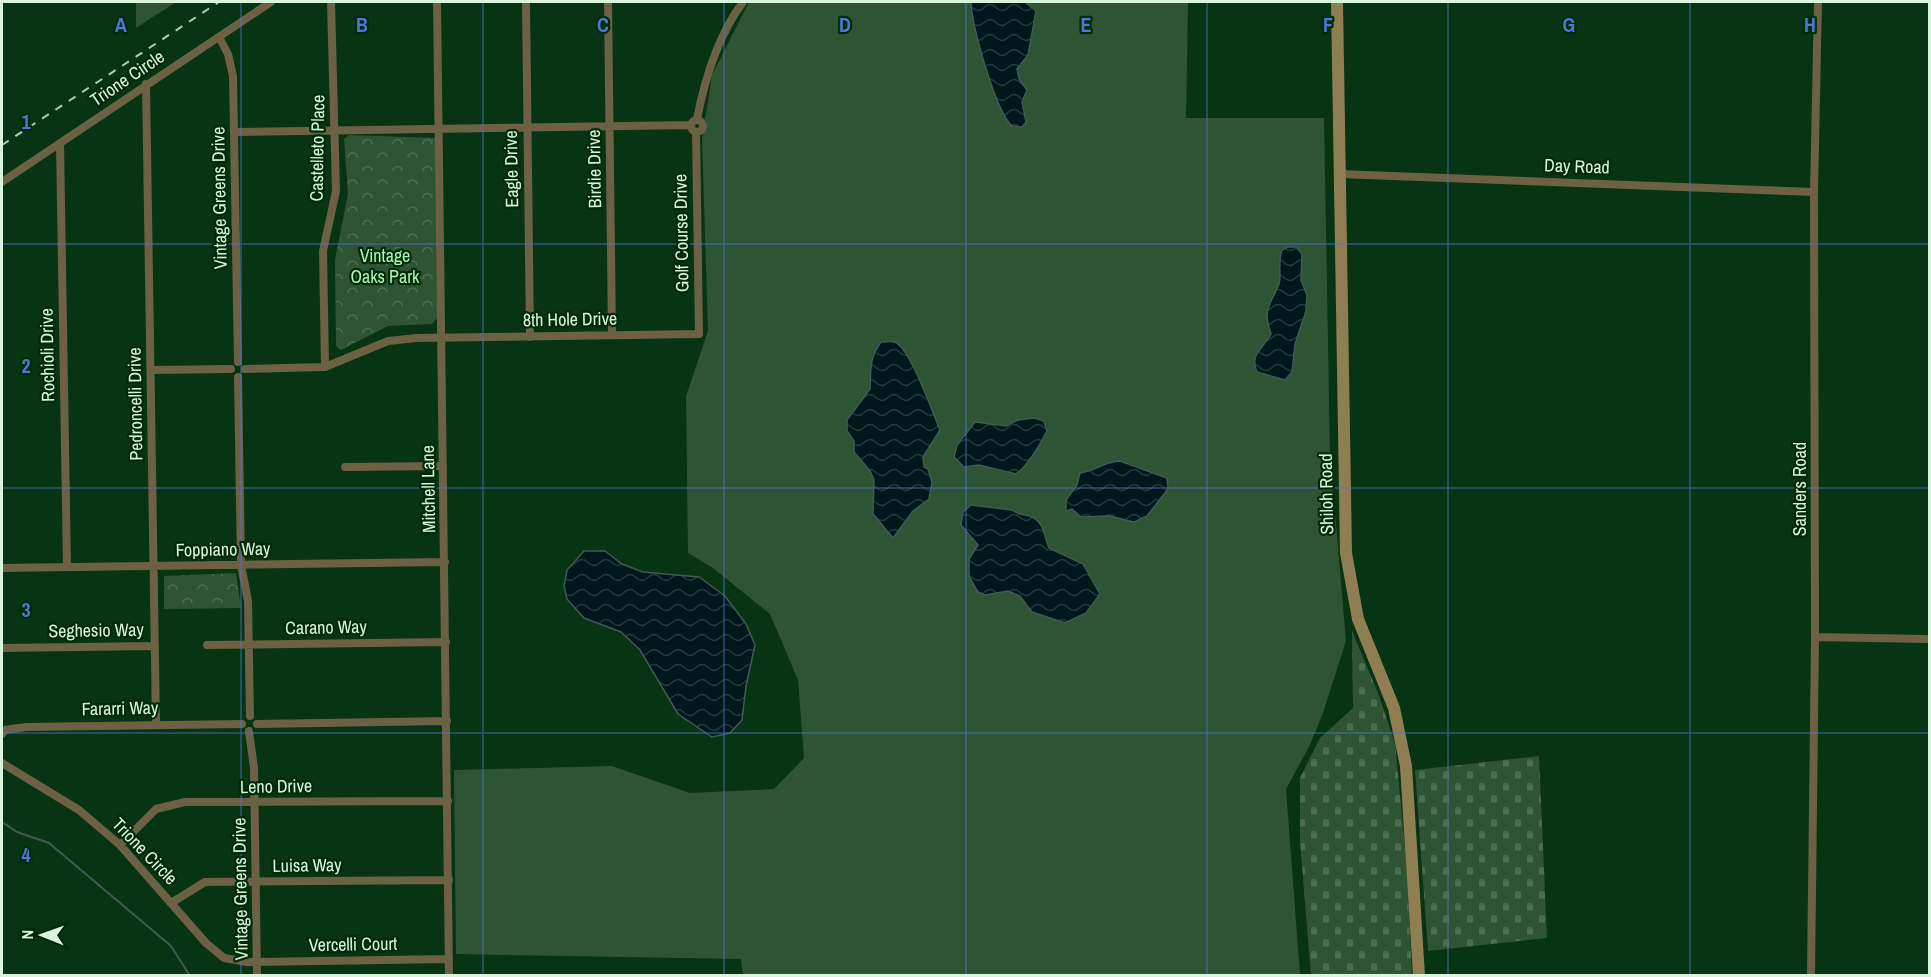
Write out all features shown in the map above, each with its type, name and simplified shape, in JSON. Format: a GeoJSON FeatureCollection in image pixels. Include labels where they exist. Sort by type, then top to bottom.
{"type":"FeatureCollection","features":[{"type":"Feature","properties":{"kind":"main road","name":"Shiloh Road"},"geometry":{"type":"LineString","coordinates":[[1337,2],[1346,553],[1358,619],[1394,708],[1402,742],[1406,766],[1419,975]]}},
{"type":"Feature","properties":{"kind":"street","name":"Trione Circle"},"geometry":{"type":"LineString","coordinates":[[2,182],[271,2]]}},
{"type":"Feature","properties":{"kind":"street","name":"Castelleto Place"},"geometry":{"type":"LineString","coordinates":[[325,367],[323,251],[336,191],[331,2]]}},
{"type":"Feature","properties":{"kind":"street","name":"Mitchell Lane"},"geometry":{"type":"LineString","coordinates":[[437,2],[447,642],[449,975]]}},
{"type":"Feature","properties":{"kind":"street","name":"Eagle Drive"},"geometry":{"type":"LineString","coordinates":[[526,2],[530,337]]}},
{"type":"Feature","properties":{"kind":"street","name":"Birdie Drive"},"geometry":{"type":"LineString","coordinates":[[608,2],[612,335]]}},
{"type":"Feature","properties":{"kind":"street","name":"Golf Course Drive"},"geometry":{"type":"LineString","coordinates":[[699,334],[694,126],[717,49],[743,2]]}},
{"type":"Feature","properties":{"kind":"street","name":"Sanders Road"},"geometry":{"type":"LineString","coordinates":[[1811,975],[1815,637],[1814,192],[1818,2]]}},
{"type":"Feature","properties":{"kind":"street","name":"Vintage Greens Drive"},"geometry":{"type":"LineString","coordinates":[[219,37],[228,54],[233,76],[238,362]]}},
{"type":"Feature","properties":{"kind":"street","name":"Pedroncelli Drive"},"geometry":{"type":"LineString","coordinates":[[146,84],[156,724]]}},
{"type":"Feature","properties":{"kind":"street"},"geometry":{"type":"LineString","coordinates":[[235,132],[694,126]]}},
{"type":"Feature","properties":{"kind":"street","name":"Rochioli Drive"},"geometry":{"type":"LineString","coordinates":[[60,143],[67,567]]}},
{"type":"Feature","properties":{"kind":"street","name":"Day Road"},"geometry":{"type":"LineString","coordinates":[[1339,174],[1814,192]]}},
{"type":"Feature","properties":{"kind":"street","name":"8th Hole Drive"},"geometry":{"type":"LineString","coordinates":[[325,367],[388,341],[442,337],[699,334]]}},
{"type":"Feature","properties":{"kind":"street"},"geometry":{"type":"LineString","coordinates":[[151,370],[231,369],[238,362],[242,363],[245,369],[244,374],[238,377]]}},
{"type":"Feature","properties":{"kind":"street"},"geometry":{"type":"LineString","coordinates":[[245,369],[325,367]]}},
{"type":"Feature","properties":{"kind":"street"},"geometry":{"type":"LineString","coordinates":[[231,369],[238,377]]}},
{"type":"Feature","properties":{"kind":"street"},"geometry":{"type":"LineString","coordinates":[[238,377],[241,565],[248,601],[250,716],[257,724]]}},
{"type":"Feature","properties":{"kind":"street"},"geometry":{"type":"LineString","coordinates":[[345,467],[443,466]]}},
{"type":"Feature","properties":{"kind":"street","name":"Foppiano Way"},"geometry":{"type":"LineString","coordinates":[[2,568],[445,562]]}},
{"type":"Feature","properties":{"kind":"street"},"geometry":{"type":"LineString","coordinates":[[1815,637],[1926,639]]}},
{"type":"Feature","properties":{"kind":"street","name":"Carano Way"},"geometry":{"type":"LineString","coordinates":[[207,645],[447,642]]}},
{"type":"Feature","properties":{"kind":"street","name":"Seghesio Way"},"geometry":{"type":"LineString","coordinates":[[2,648],[155,646]]}},
{"type":"Feature","properties":{"kind":"street"},"geometry":{"type":"LineString","coordinates":[[250,716],[243,719],[242,724],[243,728],[249,731],[257,724],[447,721]]}},
{"type":"Feature","properties":{"kind":"street","name":"Fararri Way"},"geometry":{"type":"LineString","coordinates":[[2,734],[5,730],[26,727],[242,724]]}},
{"type":"Feature","properties":{"kind":"street","name":"Vintage Greens Drive"},"geometry":{"type":"LineString","coordinates":[[249,731],[255,803],[257,975]]}},
{"type":"Feature","properties":{"kind":"street","name":"Trione Circle"},"geometry":{"type":"LineString","coordinates":[[2,763],[79,810],[120,845],[206,943],[224,958],[257,962]]}},
{"type":"Feature","properties":{"kind":"street","name":"Leno Drive"},"geometry":{"type":"LineString","coordinates":[[120,845],[156,808],[185,802],[448,801]]}},
{"type":"Feature","properties":{"kind":"street","name":"Luisa Way"},"geometry":{"type":"LineString","coordinates":[[171,903],[205,882],[448,880]]}},
{"type":"Feature","properties":{"kind":"street","name":"Vercelli Court"},"geometry":{"type":"LineString","coordinates":[[257,962],[449,959]]}},
{"type":"Feature","properties":{"kind":"green space"},"geometry":{"type":"Polygon","coordinates":[[[136,2],[176,2],[136,28],[136,2]]]}},
{"type":"Feature","properties":{"kind":"green space"},"geometry":{"type":"Polygon","coordinates":[[[749,2],[1188,2],[1186,118],[1324,118],[1330,454],[1346,641],[1323,713],[1310,745],[1286,789],[1300,975],[743,976],[741,959],[456,954],[454,770],[612,766],[690,793],[774,789],[804,758],[798,680],[770,614],[713,568],[688,553],[686,396],[708,331],[702,139],[712,75],[749,2]]]}},
{"type":"Feature","properties":{"kind":"green space","name":"Vintage Oaks Park"},"geometry":{"type":"Polygon","coordinates":[[[349,135],[435,138],[437,318],[432,324],[388,326],[341,350],[336,346],[335,260],[348,194],[344,139],[349,135]]]}},
{"type":"Feature","properties":{"kind":"green space"},"geometry":{"type":"Polygon","coordinates":[[[236,573],[241,608],[164,609],[164,576],[236,573]]]}},
{"type":"Feature","properties":{"kind":"green space"},"geometry":{"type":"Polygon","coordinates":[[[1352,631],[1378,693],[1395,743],[1406,857],[1412,975],[1311,975],[1300,841],[1300,778],[1320,738],[1353,708],[1352,631]]]}},
{"type":"Feature","properties":{"kind":"green space"},"geometry":{"type":"Polygon","coordinates":[[[1539,756],[1547,938],[1428,951],[1415,770],[1539,756]]]}},
{"type":"Feature","properties":{"kind":"water"},"geometry":{"type":"Polygon","coordinates":[[[971,2],[1025,2],[1036,11],[1028,55],[1017,69],[1019,79],[1027,90],[1022,102],[1026,122],[1022,127],[1012,126],[1005,117],[992,86],[980,48],[971,2]]]}},
{"type":"Feature","properties":{"kind":"water"},"geometry":{"type":"Polygon","coordinates":[[[1296,247],[1302,254],[1301,280],[1307,295],[1306,311],[1295,344],[1292,372],[1285,380],[1257,372],[1255,360],[1271,334],[1267,313],[1280,281],[1282,250],[1296,247]]]}},
{"type":"Feature","properties":{"kind":"water"},"geometry":{"type":"Polygon","coordinates":[[[881,342],[895,342],[901,347],[920,382],[940,430],[923,457],[924,467],[928,469],[932,482],[929,499],[913,511],[893,538],[873,514],[874,480],[870,471],[854,452],[854,441],[847,431],[847,420],[870,389],[873,359],[881,342]]]}},
{"type":"Feature","properties":{"kind":"water"},"geometry":{"type":"Polygon","coordinates":[[[1034,418],[1044,421],[1047,431],[1029,460],[1016,474],[979,465],[964,467],[954,457],[957,445],[975,422],[1006,426],[1018,420],[1034,418]]]}},
{"type":"Feature","properties":{"kind":"water"},"geometry":{"type":"Polygon","coordinates":[[[1120,461],[1167,478],[1168,489],[1147,516],[1134,522],[1109,516],[1081,517],[1072,509],[1066,511],[1066,500],[1077,485],[1080,473],[1120,461]]]}},
{"type":"Feature","properties":{"kind":"water"},"geometry":{"type":"Polygon","coordinates":[[[971,505],[1012,510],[1038,521],[1049,548],[1083,564],[1100,594],[1086,613],[1065,623],[1032,612],[1020,596],[1008,591],[985,595],[978,592],[969,576],[969,559],[978,545],[961,525],[963,512],[971,505]]]}},
{"type":"Feature","properties":{"kind":"water"},"geometry":{"type":"Polygon","coordinates":[[[584,551],[605,551],[622,564],[643,572],[699,577],[725,596],[746,624],[755,645],[746,686],[742,720],[730,733],[712,737],[678,714],[640,650],[621,632],[584,618],[567,599],[564,586],[567,570],[584,551]]]}},
{"type":"Feature","properties":{"kind":"waterway"},"geometry":{"type":"LineString","coordinates":[[2,822],[17,832],[49,843],[171,946],[190,976]]}},
{"type":"Feature","properties":{"kind":"railway"},"geometry":{"type":"LineString","coordinates":[[2,145],[219,2]]}}]}
